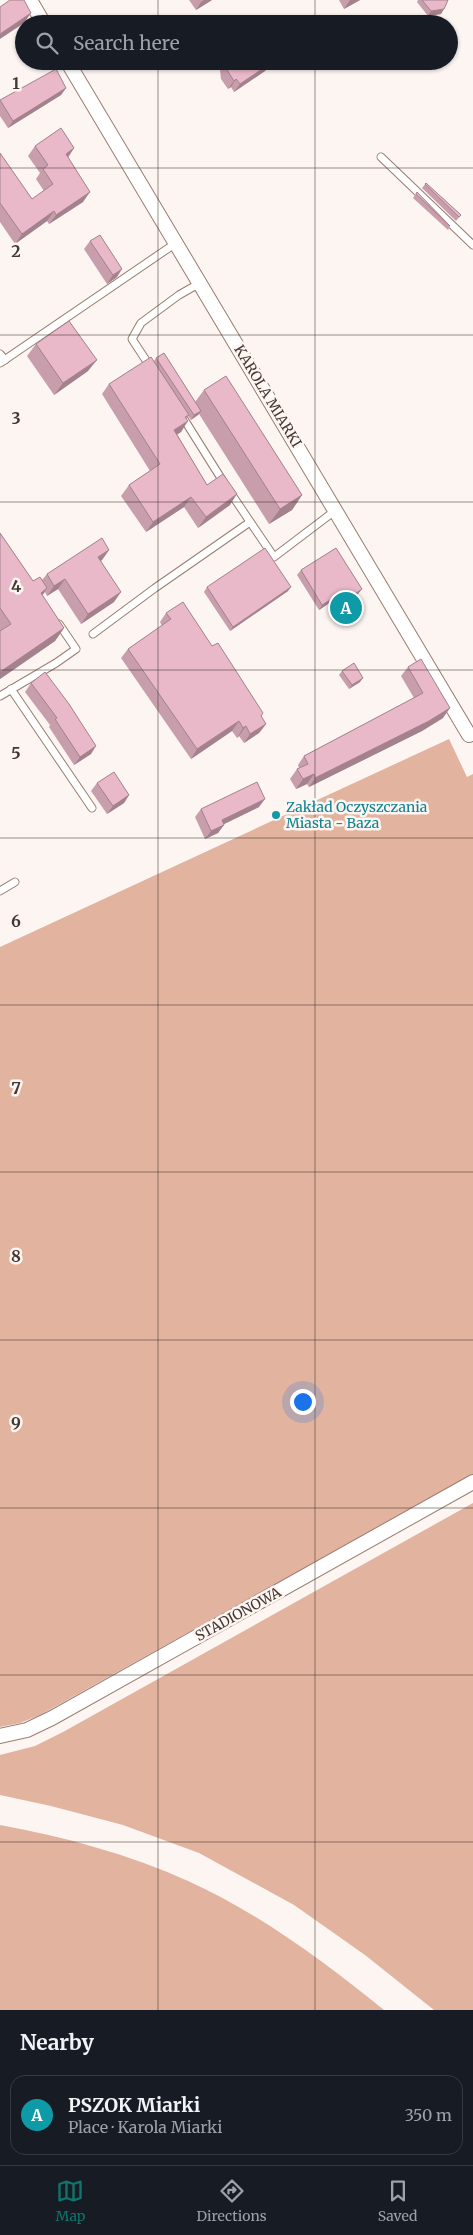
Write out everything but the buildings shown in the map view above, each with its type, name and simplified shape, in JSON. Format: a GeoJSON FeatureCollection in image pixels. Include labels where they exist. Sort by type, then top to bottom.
{"type":"FeatureCollection","features":[{"type":"Feature","properties":{"kind":"street"},"geometry":{"type":"LineString","coordinates":[[30,0],[39,15]]}},
{"type":"Feature","properties":{"kind":"street","name":"KAROLA MIARKI"},"geometry":{"type":"LineString","coordinates":[[72,70],[469,735]]}},
{"type":"Feature","properties":{"kind":"street","name":"STADIONOWA"},"geometry":{"type":"LineString","coordinates":[[0,1736],[27,1730],[52,1718],[473,1482]]}},
{"type":"Feature","properties":{"kind":"lane"},"geometry":{"type":"LineString","coordinates":[[381,156],[473,245]]}},
{"type":"Feature","properties":{"kind":"lane"},"geometry":{"type":"LineString","coordinates":[[2,359],[177,243]]}},
{"type":"Feature","properties":{"kind":"lane"},"geometry":{"type":"LineString","coordinates":[[155,375],[132,339],[140,322],[200,282]]}},
{"type":"Feature","properties":{"kind":"lane"},"geometry":{"type":"LineString","coordinates":[[176,406],[274,557],[336,510]]}},
{"type":"Feature","properties":{"kind":"lane"},"geometry":{"type":"LineString","coordinates":[[93,634],[154,588],[250,522]]}},
{"type":"Feature","properties":{"kind":"lane"},"geometry":{"type":"LineString","coordinates":[[0,696],[56,664],[76,649],[54,616]]}},
{"type":"Feature","properties":{"kind":"lane"},"geometry":{"type":"LineString","coordinates":[[11,689],[92,808]]}},
{"type":"Feature","properties":{"kind":"lane"},"geometry":{"type":"LineString","coordinates":[[0,891],[15,882]]}},
{"type":"Feature","properties":{"kind":"shaded area"},"geometry":{"type":"Polygon","coordinates":[[[449,739],[467,777],[473,774],[473,1474],[40,1715],[20,1723],[0,1727],[0,947],[449,739]]]}},
{"type":"Feature","properties":{"kind":"shaded area"},"geometry":{"type":"Polygon","coordinates":[[[473,1503],[473,2010],[434,2010],[365,1955],[294,1905],[199,1853],[123,1825],[0,1795],[0,1755],[35,1746],[63,1732],[473,1503]]]}},
{"type":"Feature","properties":{"kind":"shaded area"},"geometry":{"type":"Polygon","coordinates":[[[0,1825],[96,1847],[188,1881],[240,1908],[290,1939],[384,2010],[0,2010],[0,1825]]]}},
{"type":"Feature","properties":{"kind":"place","name":"PSZOK Miarki"},"geometry":{"type":"Point","coordinates":[346,608]}},
{"type":"Feature","properties":{"kind":"place","name":"Zakład Oczyszczania Miasta - Baza"},"geometry":{"type":"Point","coordinates":[276,815]}}]}
